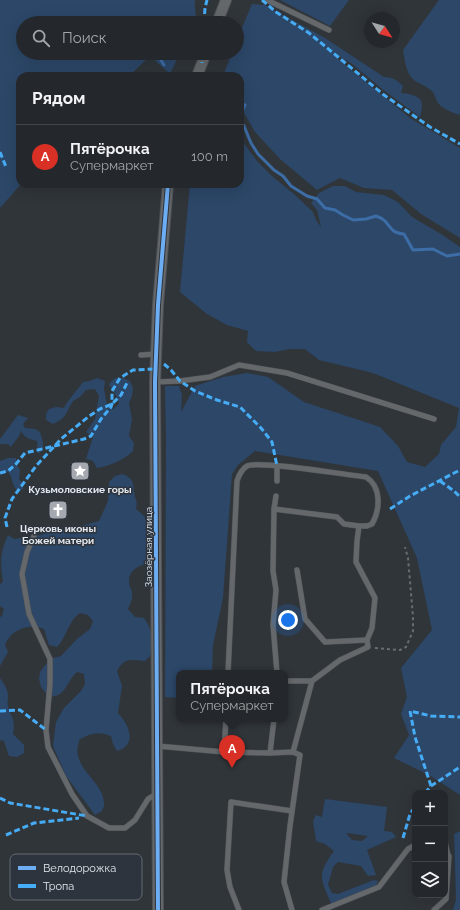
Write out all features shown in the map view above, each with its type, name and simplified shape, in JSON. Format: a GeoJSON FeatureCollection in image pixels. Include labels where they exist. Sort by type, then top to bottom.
{"type":"FeatureCollection","features":[{"type":"Feature","properties":{"kind":"street"},"geometry":{"type":"LineString","coordinates":[[220,16],[226,0]]}},
{"type":"Feature","properties":{"kind":"street"},"geometry":{"type":"LineString","coordinates":[[199,72],[204,60]]}},
{"type":"Feature","properties":{"kind":"street","name":"Заозёрная улица"},"geometry":{"type":"LineString","coordinates":[[158,910],[156,794],[155,382],[158,304],[168,188]]}},
{"type":"Feature","properties":{"kind":"lane"},"geometry":{"type":"LineString","coordinates":[[267,0],[329,30]]}},
{"type":"Feature","properties":{"kind":"lane"},"geometry":{"type":"LineString","coordinates":[[141,355],[156,354]]}},
{"type":"Feature","properties":{"kind":"lane"},"geometry":{"type":"LineString","coordinates":[[155,382],[180,381],[210,376],[239,365],[263,368],[287,373],[434,419]]}},
{"type":"Feature","properties":{"kind":"lane"},"geometry":{"type":"LineString","coordinates":[[228,670],[237,481],[243,470],[254,464],[366,477],[377,488],[378,498],[375,520],[372,524],[367,526],[344,524],[337,517],[274,510]]}},
{"type":"Feature","properties":{"kind":"lane"},"geometry":{"type":"LineString","coordinates":[[277,466],[277,481]]}},
{"type":"Feature","properties":{"kind":"lane"},"geometry":{"type":"LineString","coordinates":[[276,496],[274,510],[273,571],[276,590],[273,625],[277,670]]}},
{"type":"Feature","properties":{"kind":"lane"},"geometry":{"type":"LineString","coordinates":[[288,681],[312,681],[340,660],[368,647],[368,640],[372,628],[375,598],[356,562],[359,526]]}},
{"type":"Feature","properties":{"kind":"lane"},"geometry":{"type":"LineString","coordinates":[[34,536],[22,574],[29,614],[50,659],[50,684],[46,730],[48,747],[72,794],[87,816],[109,828],[125,828],[135,820],[148,799],[156,794]]}},
{"type":"Feature","properties":{"kind":"lane"},"geometry":{"type":"LineString","coordinates":[[297,570],[305,619],[325,642],[368,640]]}},
{"type":"Feature","properties":{"kind":"lane"},"geometry":{"type":"LineString","coordinates":[[293,752],[312,681]]}},
{"type":"Feature","properties":{"kind":"lane"},"geometry":{"type":"LineString","coordinates":[[224,752],[226,722]]}},
{"type":"Feature","properties":{"kind":"lane"},"geometry":{"type":"LineString","coordinates":[[270,753],[274,722]]}},
{"type":"Feature","properties":{"kind":"lane"},"geometry":{"type":"LineString","coordinates":[[157,746],[224,752],[293,752],[300,755],[284,882],[292,910]]}},
{"type":"Feature","properties":{"kind":"lane"},"geometry":{"type":"LineString","coordinates":[[239,910],[230,887],[227,870],[231,802],[292,811]]}},
{"type":"Feature","properties":{"kind":"lane"},"geometry":{"type":"LineString","coordinates":[[322,910],[379,887],[408,849],[412,847]]}},
{"type":"Feature","properties":{"kind":"lane"},"geometry":{"type":"LineString","coordinates":[[434,910],[446,899],[447,862]]}},
{"type":"Feature","properties":{"kind":"path"},"geometry":{"type":"LineString","coordinates":[[368,647],[400,650],[406,647],[413,631],[408,558],[405,547]]}},
{"type":"Feature","properties":{"kind":"shaded area"},"geometry":{"type":"Polygon","coordinates":[[[0,0],[195,0],[196,16],[16,16],[16,60],[146,60],[133,72],[16,72],[16,188],[18,188],[0,208],[0,0]]]}},
{"type":"Feature","properties":{"kind":"shaded area"},"geometry":{"type":"Polygon","coordinates":[[[280,0],[349,0],[330,26],[280,0]]]}},
{"type":"Feature","properties":{"kind":"shaded area"},"geometry":{"type":"Polygon","coordinates":[[[439,0],[460,0],[460,115],[443,107],[438,103],[433,92],[410,76],[404,59],[403,50],[439,0]]]}},
{"type":"Feature","properties":{"kind":"shaded area"},"geometry":{"type":"Polygon","coordinates":[[[252,4],[265,5],[325,38],[384,77],[392,78],[399,82],[403,86],[401,93],[419,98],[422,105],[420,117],[382,89],[351,63],[340,57],[337,58],[410,118],[460,148],[460,238],[421,214],[392,190],[364,188],[340,178],[317,190],[280,159],[255,132],[244,113],[244,72],[225,72],[229,60],[244,60],[244,23],[252,4]]]}},
{"type":"Feature","properties":{"kind":"shaded area"},"geometry":{"type":"Polygon","coordinates":[[[154,60],[177,60],[171,72],[168,72],[154,60]]]}},
{"type":"Feature","properties":{"kind":"shaded area"},"geometry":{"type":"Polygon","coordinates":[[[244,143],[257,161],[272,176],[313,212],[321,227],[317,210],[311,203],[319,193],[333,186],[345,186],[356,192],[384,195],[398,202],[412,217],[460,247],[460,795],[429,775],[394,758],[409,735],[401,714],[407,697],[401,668],[432,630],[417,558],[378,471],[255,451],[238,465],[232,474],[223,598],[213,645],[212,670],[176,670],[176,698],[165,697],[165,386],[179,386],[182,395],[181,412],[195,386],[223,377],[247,373],[268,377],[304,402],[380,427],[398,446],[407,462],[425,467],[439,454],[441,445],[456,427],[459,408],[373,373],[319,360],[305,349],[289,349],[275,352],[256,351],[247,342],[248,331],[227,325],[207,314],[180,292],[190,188],[244,188],[244,143]]]}},
{"type":"Feature","properties":{"kind":"shaded area"},"geometry":{"type":"Polygon","coordinates":[[[97,378],[105,381],[104,389],[107,405],[113,409],[119,404],[109,384],[115,378],[123,378],[130,381],[133,388],[129,403],[132,419],[129,436],[134,443],[133,451],[126,457],[111,464],[97,468],[93,461],[86,459],[93,437],[86,432],[95,419],[99,396],[95,389],[86,390],[80,397],[73,401],[66,414],[58,422],[53,424],[46,420],[46,414],[49,409],[56,407],[64,408],[83,382],[97,378]]]}},
{"type":"Feature","properties":{"kind":"shaded area"},"geometry":{"type":"Polygon","coordinates":[[[18,415],[28,418],[23,424],[25,428],[35,429],[40,432],[43,442],[43,450],[38,454],[37,441],[28,438],[21,431],[11,447],[8,444],[0,444],[0,439],[18,415]]]}},
{"type":"Feature","properties":{"kind":"shaded area"},"geometry":{"type":"Polygon","coordinates":[[[8,458],[16,458],[16,464],[20,470],[19,479],[23,484],[23,489],[18,491],[14,486],[8,472],[0,473],[0,461],[8,458]]]}},
{"type":"Feature","properties":{"kind":"shaded area"},"geometry":{"type":"Polygon","coordinates":[[[123,474],[129,477],[132,481],[134,495],[137,502],[136,509],[144,516],[147,523],[149,556],[146,564],[135,569],[130,575],[129,582],[132,597],[128,609],[135,617],[144,618],[148,624],[151,632],[152,648],[150,656],[145,661],[126,661],[122,663],[117,671],[122,686],[118,713],[128,728],[130,734],[128,744],[124,748],[117,751],[111,736],[107,734],[95,733],[80,739],[78,757],[82,765],[98,786],[104,803],[102,811],[95,815],[66,776],[53,746],[56,722],[64,708],[81,691],[85,684],[84,674],[77,672],[63,692],[49,697],[41,687],[39,679],[40,672],[50,659],[61,656],[77,639],[90,629],[93,621],[88,615],[80,613],[73,620],[57,647],[49,645],[44,629],[38,627],[27,627],[16,631],[8,639],[5,645],[8,652],[0,666],[0,617],[2,616],[4,609],[0,606],[0,584],[3,582],[1,558],[3,547],[8,535],[14,539],[41,535],[54,529],[65,529],[75,534],[84,525],[99,521],[108,501],[109,482],[115,476],[123,474]]]}},
{"type":"Feature","properties":{"kind":"shaded area"},"geometry":{"type":"Polygon","coordinates":[[[0,678],[7,691],[9,710],[14,722],[13,734],[24,745],[24,753],[17,757],[9,756],[4,741],[0,740],[0,678]]]}},
{"type":"Feature","properties":{"kind":"shaded area"},"geometry":{"type":"Polygon","coordinates":[[[325,799],[387,807],[384,831],[392,832],[396,837],[367,850],[376,875],[368,876],[361,866],[338,862],[333,867],[328,885],[332,893],[338,894],[374,880],[378,881],[376,886],[335,903],[331,903],[324,887],[322,876],[325,866],[334,851],[325,844],[316,841],[313,821],[316,815],[322,817],[325,799]],[[346,833],[352,840],[362,841],[368,836],[346,833]]]}},
{"type":"Feature","properties":{"kind":"shaded area"},"geometry":{"type":"Polygon","coordinates":[[[460,831],[460,910],[453,910],[456,900],[454,834],[460,831]]]}},
{"type":"Feature","properties":{"kind":"waterway"},"geometry":{"type":"LineString","coordinates":[[161,60],[164,65]]}},
{"type":"Feature","properties":{"kind":"waterway"},"geometry":{"type":"LineString","coordinates":[[244,126],[251,143],[258,154],[274,170],[283,176],[291,186],[307,196],[317,199],[325,208],[335,210],[353,220],[366,219],[376,216],[380,217],[395,232],[404,234],[413,250],[433,249],[447,256],[460,254]]}},
{"type":"Feature","properties":{"kind":"marked path"},"geometry":{"type":"LineString","coordinates":[[204,16],[207,0]]}},
{"type":"Feature","properties":{"kind":"marked path"},"geometry":{"type":"LineString","coordinates":[[262,0],[276,12],[309,33],[384,95],[430,127],[460,144]]}},
{"type":"Feature","properties":{"kind":"marked path"},"geometry":{"type":"LineString","coordinates":[[0,152],[6,167]]}},
{"type":"Feature","properties":{"kind":"marked path"},"geometry":{"type":"LineString","coordinates":[[164,364],[180,381],[195,391],[240,407],[261,428],[272,442],[277,466]]}},
{"type":"Feature","properties":{"kind":"marked path"},"geometry":{"type":"LineString","coordinates":[[0,473],[8,471],[25,453],[91,436],[101,419],[111,407],[112,391],[120,378],[133,370],[156,369]]}},
{"type":"Feature","properties":{"kind":"marked path"},"geometry":{"type":"LineString","coordinates":[[7,527],[5,518],[12,499],[36,466],[61,439],[88,417],[100,409],[112,404],[121,395],[127,383]]}},
{"type":"Feature","properties":{"kind":"marked path"},"geometry":{"type":"LineString","coordinates":[[390,509],[410,496],[460,470]]}},
{"type":"Feature","properties":{"kind":"marked path"},"geometry":{"type":"LineString","coordinates":[[440,481],[460,497]]}},
{"type":"Feature","properties":{"kind":"marked path"},"geometry":{"type":"LineString","coordinates":[[0,711],[20,710],[46,730]]}},
{"type":"Feature","properties":{"kind":"marked path"},"geometry":{"type":"LineString","coordinates":[[431,786],[415,737],[410,711],[431,716],[460,717]]}},
{"type":"Feature","properties":{"kind":"marked path"},"geometry":{"type":"LineString","coordinates":[[428,790],[431,786],[460,767]]}},
{"type":"Feature","properties":{"kind":"marked path"},"geometry":{"type":"LineString","coordinates":[[0,798],[10,803],[87,816]]}},
{"type":"Feature","properties":{"kind":"marked path"},"geometry":{"type":"LineString","coordinates":[[403,838],[412,811]]}},
{"type":"Feature","properties":{"kind":"marked path"},"geometry":{"type":"LineString","coordinates":[[6,835],[34,823],[79,818]]}},
{"type":"Feature","properties":{"kind":"cycle path"},"geometry":{"type":"LineString","coordinates":[[158,910],[155,382],[158,305],[168,188]]}},
{"type":"Feature","properties":{"kind":"place","name":"Кузьмоловские горы"},"geometry":{"type":"Point","coordinates":[80,471]}},
{"type":"Feature","properties":{"kind":"place","name":"Церковь иконы Божей матери"},"geometry":{"type":"Point","coordinates":[58,510]}},
{"type":"Feature","properties":{"kind":"place","name":"Пятёрочка"},"geometry":{"type":"Point","coordinates":[232,768]}}]}
